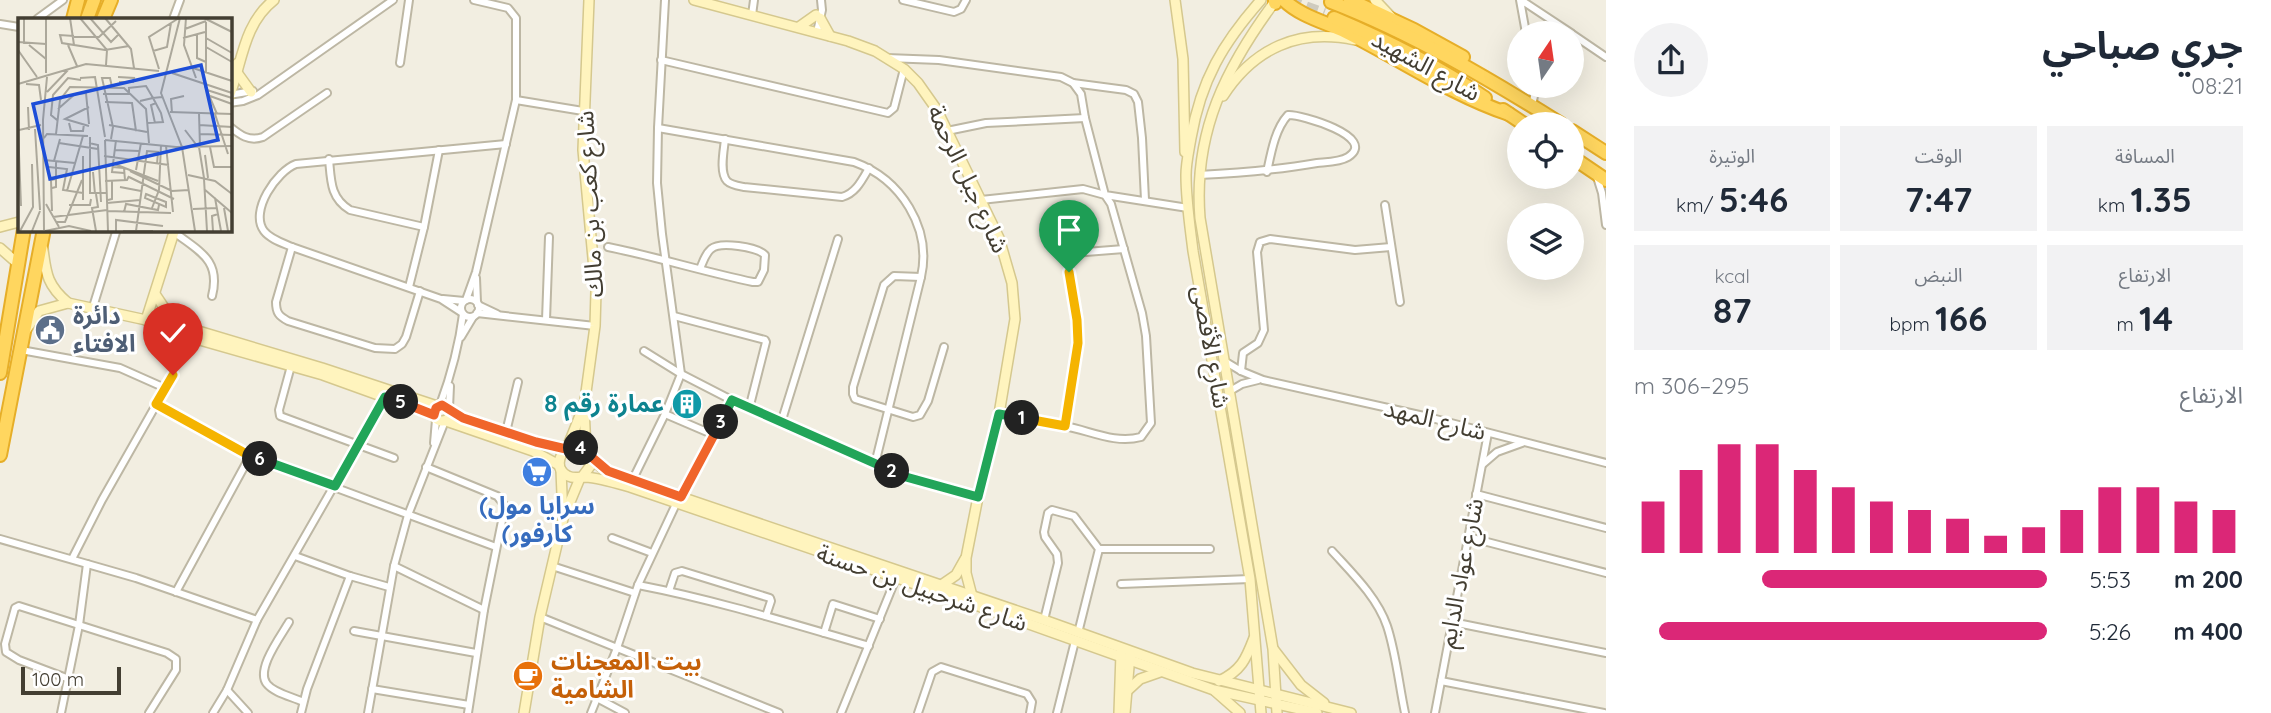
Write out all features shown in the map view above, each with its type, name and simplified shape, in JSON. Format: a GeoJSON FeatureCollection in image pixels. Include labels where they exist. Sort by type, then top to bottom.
{"type":"FeatureCollection","features":[{"type":"Feature","properties":{"kind":"highway"},"geometry":{"type":"LineString","coordinates":[[73,18],[78,0]]}},
{"type":"Feature","properties":{"kind":"highway"},"geometry":{"type":"LineString","coordinates":[[87,18],[94,0]]}},
{"type":"Feature","properties":{"kind":"highway"},"geometry":{"type":"LineString","coordinates":[[103,18],[111,0]]}},
{"type":"Feature","properties":{"kind":"highway"},"geometry":{"type":"LineString","coordinates":[[1274,0],[1363,41],[1475,100],[1507,113]]}},
{"type":"Feature","properties":{"kind":"highway"},"geometry":{"type":"LineString","coordinates":[[1350,0],[1394,20],[1466,59],[1479,69],[1486,79]]}},
{"type":"Feature","properties":{"kind":"highway","name":"شارع الشهيد"},"geometry":{"type":"LineString","coordinates":[[1507,113],[1451,77],[1327,8],[1381,24],[1486,79],[1542,112]]}},
{"type":"Feature","properties":{"kind":"highway"},"geometry":{"type":"LineString","coordinates":[[1584,139],[1606,153]]}},
{"type":"Feature","properties":{"kind":"highway"},"geometry":{"type":"LineString","coordinates":[[1584,166],[1606,180]]}},
{"type":"Feature","properties":{"kind":"highway"},"geometry":{"type":"LineString","coordinates":[[0,373],[24,231]]}},
{"type":"Feature","properties":{"kind":"highway"},"geometry":{"type":"LineString","coordinates":[[0,455],[43,234]]}},
{"type":"Feature","properties":{"kind":"street"},"geometry":{"type":"LineString","coordinates":[[38,18],[63,0]]}},
{"type":"Feature","properties":{"kind":"street"},"geometry":{"type":"LineString","coordinates":[[173,18],[180,0]]}},
{"type":"Feature","properties":{"kind":"street"},"geometry":{"type":"LineString","coordinates":[[231,89],[235,71],[256,20],[274,0]]}},
{"type":"Feature","properties":{"kind":"street"},"geometry":{"type":"LineString","coordinates":[[231,97],[256,91],[393,0]]}},
{"type":"Feature","properties":{"kind":"street"},"geometry":{"type":"LineString","coordinates":[[400,63],[409,0]]}},
{"type":"Feature","properties":{"kind":"street"},"geometry":{"type":"LineString","coordinates":[[368,713],[394,566],[408,515],[433,448],[460,339],[461,306],[476,272],[516,100],[516,18],[508,8],[474,0]]}},
{"type":"Feature","properties":{"kind":"street","name":"شارع كعب بن مالك"},"geometry":{"type":"LineString","coordinates":[[588,453],[584,407],[595,326],[596,291],[584,174],[583,111],[589,0]]}},
{"type":"Feature","properties":{"kind":"street"},"geometry":{"type":"LineString","coordinates":[[632,481],[665,414],[681,374],[659,207],[658,128],[665,0]]}},
{"type":"Feature","properties":{"kind":"street","name":"شارع جبل الرحمة"},"geometry":{"type":"LineString","coordinates":[[694,0],[861,45],[904,69],[928,96],[981,200],[1004,250],[1014,296],[1013,338],[999,414],[966,558],[966,573],[972,596]]}},
{"type":"Feature","properties":{"kind":"street"},"geometry":{"type":"LineString","coordinates":[[752,15],[754,0]]}},
{"type":"Feature","properties":{"kind":"street"},"geometry":{"type":"LineString","coordinates":[[903,0],[954,12],[961,9],[966,0]]}},
{"type":"Feature","properties":{"kind":"street"},"geometry":{"type":"LineString","coordinates":[[1175,0],[1183,59],[1186,164]]}},
{"type":"Feature","properties":{"kind":"street","name":"شارع الأقصى"},"geometry":{"type":"LineString","coordinates":[[1261,713],[1250,579],[1194,251],[1186,164],[1198,104],[1225,44],[1274,0]]}},
{"type":"Feature","properties":{"kind":"street","name":"شارع الأقصى"},"geometry":{"type":"LineString","coordinates":[[1274,0],[1241,49],[1225,80],[1202,152],[1199,175],[1200,218],[1273,649],[1277,709]]}},
{"type":"Feature","properties":{"kind":"street"},"geometry":{"type":"LineString","coordinates":[[1375,0],[1394,20]]}},
{"type":"Feature","properties":{"kind":"street"},"geometry":{"type":"LineString","coordinates":[[1521,0],[1524,21]]}},
{"type":"Feature","properties":{"kind":"street"},"geometry":{"type":"LineString","coordinates":[[1521,0],[1552,21]]}},
{"type":"Feature","properties":{"kind":"street"},"geometry":{"type":"LineString","coordinates":[[814,32],[821,1]]}},
{"type":"Feature","properties":{"kind":"street"},"geometry":{"type":"LineString","coordinates":[[799,27],[818,16]]}},
{"type":"Feature","properties":{"kind":"street"},"geometry":{"type":"LineString","coordinates":[[818,16],[830,36]]}},
{"type":"Feature","properties":{"kind":"street"},"geometry":{"type":"LineString","coordinates":[[0,24],[18,27]]}},
{"type":"Feature","properties":{"kind":"street"},"geometry":{"type":"LineString","coordinates":[[1213,112],[1245,68],[1281,44],[1326,36],[1363,41]]}},
{"type":"Feature","properties":{"kind":"street"},"geometry":{"type":"LineString","coordinates":[[1584,43],[1606,57]]}},
{"type":"Feature","properties":{"kind":"street"},"geometry":{"type":"LineString","coordinates":[[887,58],[939,60],[1061,77],[1073,83],[1126,90],[1134,94],[1138,102],[1142,138],[1145,200]]}},
{"type":"Feature","properties":{"kind":"street"},"geometry":{"type":"LineString","coordinates":[[661,60],[885,112],[893,110],[904,69]]}},
{"type":"Feature","properties":{"kind":"street"},"geometry":{"type":"LineString","coordinates":[[235,71],[256,91]]}},
{"type":"Feature","properties":{"kind":"street"},"geometry":{"type":"LineString","coordinates":[[999,414],[1131,440],[1141,438],[1151,423],[1146,336],[1142,313],[1111,204],[1105,195],[1085,118],[1082,94],[1073,83]]}},
{"type":"Feature","properties":{"kind":"street"},"geometry":{"type":"LineString","coordinates":[[231,128],[244,137],[263,137],[327,93]]}},
{"type":"Feature","properties":{"kind":"street"},"geometry":{"type":"LineString","coordinates":[[1532,106],[1534,98]]}},
{"type":"Feature","properties":{"kind":"street"},"geometry":{"type":"LineString","coordinates":[[516,100],[583,111]]}},
{"type":"Feature","properties":{"kind":"street"},"geometry":{"type":"LineString","coordinates":[[1199,175],[1267,172],[1347,158],[1356,148],[1356,142],[1351,136],[1334,129],[1296,114],[1289,115],[1279,130],[1267,172]]}},
{"type":"Feature","properties":{"kind":"street"},"geometry":{"type":"LineString","coordinates":[[947,131],[986,123],[1085,118]]}},
{"type":"Feature","properties":{"kind":"street"},"geometry":{"type":"LineString","coordinates":[[658,128],[841,159],[869,168],[888,181],[899,193],[918,226],[925,253],[875,464]]}},
{"type":"Feature","properties":{"kind":"street"},"geometry":{"type":"LineString","coordinates":[[725,139],[725,178],[731,184],[744,187],[842,197],[850,195],[856,189],[869,168]]}},
{"type":"Feature","properties":{"kind":"street"},"geometry":{"type":"LineString","coordinates":[[506,144],[329,159],[289,167],[279,175],[265,198],[260,220],[262,230],[270,237],[292,247],[441,299],[467,317],[475,315],[595,326]]}},
{"type":"Feature","properties":{"kind":"street"},"geometry":{"type":"LineString","coordinates":[[409,287],[439,150]]}},
{"type":"Feature","properties":{"kind":"street"},"geometry":{"type":"LineString","coordinates":[[329,159],[332,190],[341,205],[350,210],[424,227]]}},
{"type":"Feature","properties":{"kind":"street"},"geometry":{"type":"LineString","coordinates":[[1594,173],[1602,193],[1606,225]]}},
{"type":"Feature","properties":{"kind":"street"},"geometry":{"type":"LineString","coordinates":[[981,200],[1083,189],[1188,208]]}},
{"type":"Feature","properties":{"kind":"street"},"geometry":{"type":"LineString","coordinates":[[1384,205],[1400,302]]}},
{"type":"Feature","properties":{"kind":"street"},"geometry":{"type":"LineString","coordinates":[[0,228],[18,222]]}},
{"type":"Feature","properties":{"kind":"street"},"geometry":{"type":"LineString","coordinates":[[93,307],[116,231]]}},
{"type":"Feature","properties":{"kind":"street"},"geometry":{"type":"LineString","coordinates":[[146,320],[175,231]]}},
{"type":"Feature","properties":{"kind":"street"},"geometry":{"type":"LineString","coordinates":[[176,231],[209,262],[216,281],[212,296]]}},
{"type":"Feature","properties":{"kind":"street"},"geometry":{"type":"LineString","coordinates":[[43,234],[44,262],[50,284],[68,303]]}},
{"type":"Feature","properties":{"kind":"street"},"geometry":{"type":"LineString","coordinates":[[546,320],[549,237]]}},
{"type":"Feature","properties":{"kind":"street"},"geometry":{"type":"LineString","coordinates":[[781,423],[838,239]]}},
{"type":"Feature","properties":{"kind":"street"},"geometry":{"type":"LineString","coordinates":[[1241,371],[1242,355],[1258,343],[1264,330],[1256,252],[1260,242],[1270,239],[1361,251],[1391,247]]}},
{"type":"Feature","properties":{"kind":"street"},"geometry":{"type":"LineString","coordinates":[[608,247],[666,259],[700,269],[758,282],[764,270],[765,255],[757,249],[719,245],[708,251],[700,269]]}},
{"type":"Feature","properties":{"kind":"street"},"geometry":{"type":"LineString","coordinates":[[292,247],[276,302],[280,317],[288,321],[374,348],[395,349],[406,337],[420,291]]}},
{"type":"Feature","properties":{"kind":"street"},"geometry":{"type":"LineString","coordinates":[[0,248],[17,263]]}},
{"type":"Feature","properties":{"kind":"street"},"geometry":{"type":"LineString","coordinates":[[1065,426],[1078,343],[1067,260],[1073,253],[1124,250]]}},
{"type":"Feature","properties":{"kind":"street"},"geometry":{"type":"LineString","coordinates":[[460,339],[475,315],[476,272]]}},
{"type":"Feature","properties":{"kind":"street"},"geometry":{"type":"LineString","coordinates":[[921,277],[894,276],[884,285],[853,387],[855,399],[913,417],[924,411],[944,347]]}},
{"type":"Feature","properties":{"kind":"street"},"geometry":{"type":"LineString","coordinates":[[155,294],[175,324]]}},
{"type":"Feature","properties":{"kind":"street"},"geometry":{"type":"LineString","coordinates":[[441,299],[472,299],[502,317]]}},
{"type":"Feature","properties":{"kind":"street"},"geometry":{"type":"LineString","coordinates":[[165,388],[129,371],[21,343],[40,311],[68,303],[175,324],[442,413],[533,451],[560,467],[569,477],[581,477]]}},
{"type":"Feature","properties":{"kind":"street"},"geometry":{"type":"LineString","coordinates":[[674,316],[765,340],[749,409]]}},
{"type":"Feature","properties":{"kind":"street"},"geometry":{"type":"LineString","coordinates":[[146,320],[155,327],[291,366],[385,397],[567,449],[577,447],[588,453],[589,470],[581,477],[562,519],[540,617],[524,713]]}},
{"type":"Feature","properties":{"kind":"street"},"geometry":{"type":"LineString","coordinates":[[644,351],[681,374],[781,423],[906,477],[978,497]]}},
{"type":"Feature","properties":{"kind":"street","name":"شارع المهد"},"geometry":{"type":"LineString","coordinates":[[1226,362],[1263,380],[1424,416],[1606,463]]}},
{"type":"Feature","properties":{"kind":"street"},"geometry":{"type":"LineString","coordinates":[[291,366],[280,415],[394,458]]}},
{"type":"Feature","properties":{"kind":"street"},"geometry":{"type":"LineString","coordinates":[[72,559],[173,375]]}},
{"type":"Feature","properties":{"kind":"street"},"geometry":{"type":"LineString","coordinates":[[1230,391],[1249,381],[1263,380]]}},
{"type":"Feature","properties":{"kind":"street"},"geometry":{"type":"LineString","coordinates":[[506,432],[518,382]]}},
{"type":"Feature","properties":{"kind":"street"},"geometry":{"type":"LineString","coordinates":[[213,713],[227,690],[257,620],[385,397]]}},
{"type":"Feature","properties":{"kind":"street"},"geometry":{"type":"LineString","coordinates":[[591,713],[652,553],[732,400]]}},
{"type":"Feature","properties":{"kind":"street"},"geometry":{"type":"LineString","coordinates":[[156,404],[250,456],[496,547]]}},
{"type":"Feature","properties":{"kind":"street","name":"شارع كعب بن مالك"},"geometry":{"type":"LineString","coordinates":[[567,449],[584,407]]}},
{"type":"Feature","properties":{"kind":"street"},"geometry":{"type":"LineString","coordinates":[[665,414],[714,435]]}},
{"type":"Feature","properties":{"kind":"street","name":"شارع عواد الدايم"},"geometry":{"type":"LineString","coordinates":[[1435,713],[1488,433]]}},
{"type":"Feature","properties":{"kind":"street"},"geometry":{"type":"LineString","coordinates":[[1482,465],[1503,449],[1530,443]]}},
{"type":"Feature","properties":{"kind":"street"},"geometry":{"type":"LineString","coordinates":[[562,519],[560,456],[567,449]]}},
{"type":"Feature","properties":{"kind":"street","name":"شارع شرحبيل بن حسنة"},"geometry":{"type":"LineString","coordinates":[[588,453],[608,471],[678,500],[896,578],[1126,654],[1219,681],[1351,713]]}},
{"type":"Feature","properties":{"kind":"street"},"geometry":{"type":"LineString","coordinates":[[176,592],[250,456]]}},
{"type":"Feature","properties":{"kind":"street"},"geometry":{"type":"LineString","coordinates":[[426,467],[501,499],[505,506],[476,653],[468,713]]}},
{"type":"Feature","properties":{"kind":"street","name":"شارع شرحبيل بن حسنة"},"geometry":{"type":"LineString","coordinates":[[581,477],[678,500],[972,596],[1044,621],[1108,653],[1126,654],[1161,671],[1214,690],[1277,709],[1317,713]]}},
{"type":"Feature","properties":{"kind":"street"},"geometry":{"type":"LineString","coordinates":[[1476,494],[1606,528]]}},
{"type":"Feature","properties":{"kind":"street"},"geometry":{"type":"LineString","coordinates":[[1044,621],[1058,563],[1057,554],[1044,532],[1048,513],[1052,510],[1074,516],[1099,549]]}},
{"type":"Feature","properties":{"kind":"street"},"geometry":{"type":"LineString","coordinates":[[1468,537],[1606,573]]}},
{"type":"Feature","properties":{"kind":"street"},"geometry":{"type":"LineString","coordinates":[[612,538],[652,553]]}},
{"type":"Feature","properties":{"kind":"street"},"geometry":{"type":"LineString","coordinates":[[0,539],[72,559],[257,620]]}},
{"type":"Feature","properties":{"kind":"street"},"geometry":{"type":"LineString","coordinates":[[1099,549],[1210,549]]}},
{"type":"Feature","properties":{"kind":"street"},"geometry":{"type":"LineString","coordinates":[[1057,713],[1099,549]]}},
{"type":"Feature","properties":{"kind":"street"},"geometry":{"type":"LineString","coordinates":[[1332,551],[1368,593],[1387,626],[1405,713]]}},
{"type":"Feature","properties":{"kind":"street"},"geometry":{"type":"LineString","coordinates":[[295,556],[389,587]]}},
{"type":"Feature","properties":{"kind":"street"},"geometry":{"type":"LineString","coordinates":[[940,586],[956,575],[966,558]]}},
{"type":"Feature","properties":{"kind":"street"},"geometry":{"type":"LineString","coordinates":[[61,713],[79,625],[87,564]]}},
{"type":"Feature","properties":{"kind":"street"},"geometry":{"type":"LineString","coordinates":[[394,566],[484,610]]}},
{"type":"Feature","properties":{"kind":"street"},"geometry":{"type":"LineString","coordinates":[[552,566],[635,593]]}},
{"type":"Feature","properties":{"kind":"street"},"geometry":{"type":"LineString","coordinates":[[669,590],[675,573],[682,571],[770,598],[766,616]]}},
{"type":"Feature","properties":{"kind":"street"},"geometry":{"type":"LineString","coordinates":[[301,713],[350,576]]}},
{"type":"Feature","properties":{"kind":"street"},"geometry":{"type":"LineString","coordinates":[[841,713],[896,578]]}},
{"type":"Feature","properties":{"kind":"street"},"geometry":{"type":"LineString","coordinates":[[1121,584],[1250,579]]}},
{"type":"Feature","properties":{"kind":"street"},"geometry":{"type":"LineString","coordinates":[[638,585],[669,590],[869,646]]}},
{"type":"Feature","properties":{"kind":"street"},"geometry":{"type":"LineString","coordinates":[[824,633],[833,604],[880,619]]}},
{"type":"Feature","properties":{"kind":"street"},"geometry":{"type":"LineString","coordinates":[[69,679],[9,656],[5,644],[14,609],[17,607],[79,625],[167,653],[176,659],[176,670],[149,713]]}},
{"type":"Feature","properties":{"kind":"street"},"geometry":{"type":"LineString","coordinates":[[540,617],[779,713]]}},
{"type":"Feature","properties":{"kind":"street"},"geometry":{"type":"LineString","coordinates":[[1452,621],[1606,653]]}},
{"type":"Feature","properties":{"kind":"street"},"geometry":{"type":"LineString","coordinates":[[289,622],[264,667],[264,678],[270,687],[303,702]]}},
{"type":"Feature","properties":{"kind":"street"},"geometry":{"type":"LineString","coordinates":[[354,631],[476,653]]}},
{"type":"Feature","properties":{"kind":"street"},"geometry":{"type":"LineString","coordinates":[[1219,681],[1242,665],[1255,633]]}},
{"type":"Feature","properties":{"kind":"street"},"geometry":{"type":"LineString","coordinates":[[1273,649],[1301,685],[1328,706]]}},
{"type":"Feature","properties":{"kind":"street"},"geometry":{"type":"LineString","coordinates":[[1108,653],[1120,673]]}},
{"type":"Feature","properties":{"kind":"street"},"geometry":{"type":"LineString","coordinates":[[1119,713],[1120,673],[1126,654]]}},
{"type":"Feature","properties":{"kind":"street"},"geometry":{"type":"LineString","coordinates":[[1125,713],[1126,654]]}},
{"type":"Feature","properties":{"kind":"street"},"geometry":{"type":"LineString","coordinates":[[918,713],[932,672],[942,667],[1027,694],[1032,702],[1030,713]]}},
{"type":"Feature","properties":{"kind":"street"},"geometry":{"type":"LineString","coordinates":[[1127,691],[1140,679],[1161,671]]}},
{"type":"Feature","properties":{"kind":"street"},"geometry":{"type":"LineString","coordinates":[[1441,681],[1604,713]]}},
{"type":"Feature","properties":{"kind":"street"},"geometry":{"type":"LineString","coordinates":[[372,689],[469,705]]}},
{"type":"Feature","properties":{"kind":"street"},"geometry":{"type":"LineString","coordinates":[[227,690],[248,713]]}},
{"type":"Feature","properties":{"kind":"street"},"geometry":{"type":"LineString","coordinates":[[1214,690],[1240,713]]}},
{"type":"Feature","properties":{"kind":"street"},"geometry":{"type":"LineString","coordinates":[[597,698],[625,713]]}},
{"type":"Feature","properties":{"kind":"tunnel"},"geometry":{"type":"LineString","coordinates":[[1289,1],[1324,14]]}},
{"type":"Feature","properties":{"kind":"place","name":"دائرة الافتاء"},"geometry":{"type":"Point","coordinates":[50,330]}},
{"type":"Feature","properties":{"kind":"place","name":"عمارة رقم 8"},"geometry":{"type":"Point","coordinates":[687,404]}},
{"type":"Feature","properties":{"kind":"place","name":"(سرايا مول (كارفور"},"geometry":{"type":"Point","coordinates":[537,472]}},
{"type":"Feature","properties":{"kind":"place","name":"بيت المعجنات الشامية"},"geometry":{"type":"Point","coordinates":[528,676]}},
{"type":"Feature","properties":{"kind":"route"},"geometry":{"type":"LineString","coordinates":[[173,375],[156,404],[250,456],[335,486],[385,397],[434,415],[436,408],[442,405],[463,418],[536,442],[566,449],[582,448],[608,471],[681,497],[732,400],[906,477],[978,497],[999,414],[1065,426],[1078,343],[1069,272]]}}]}
